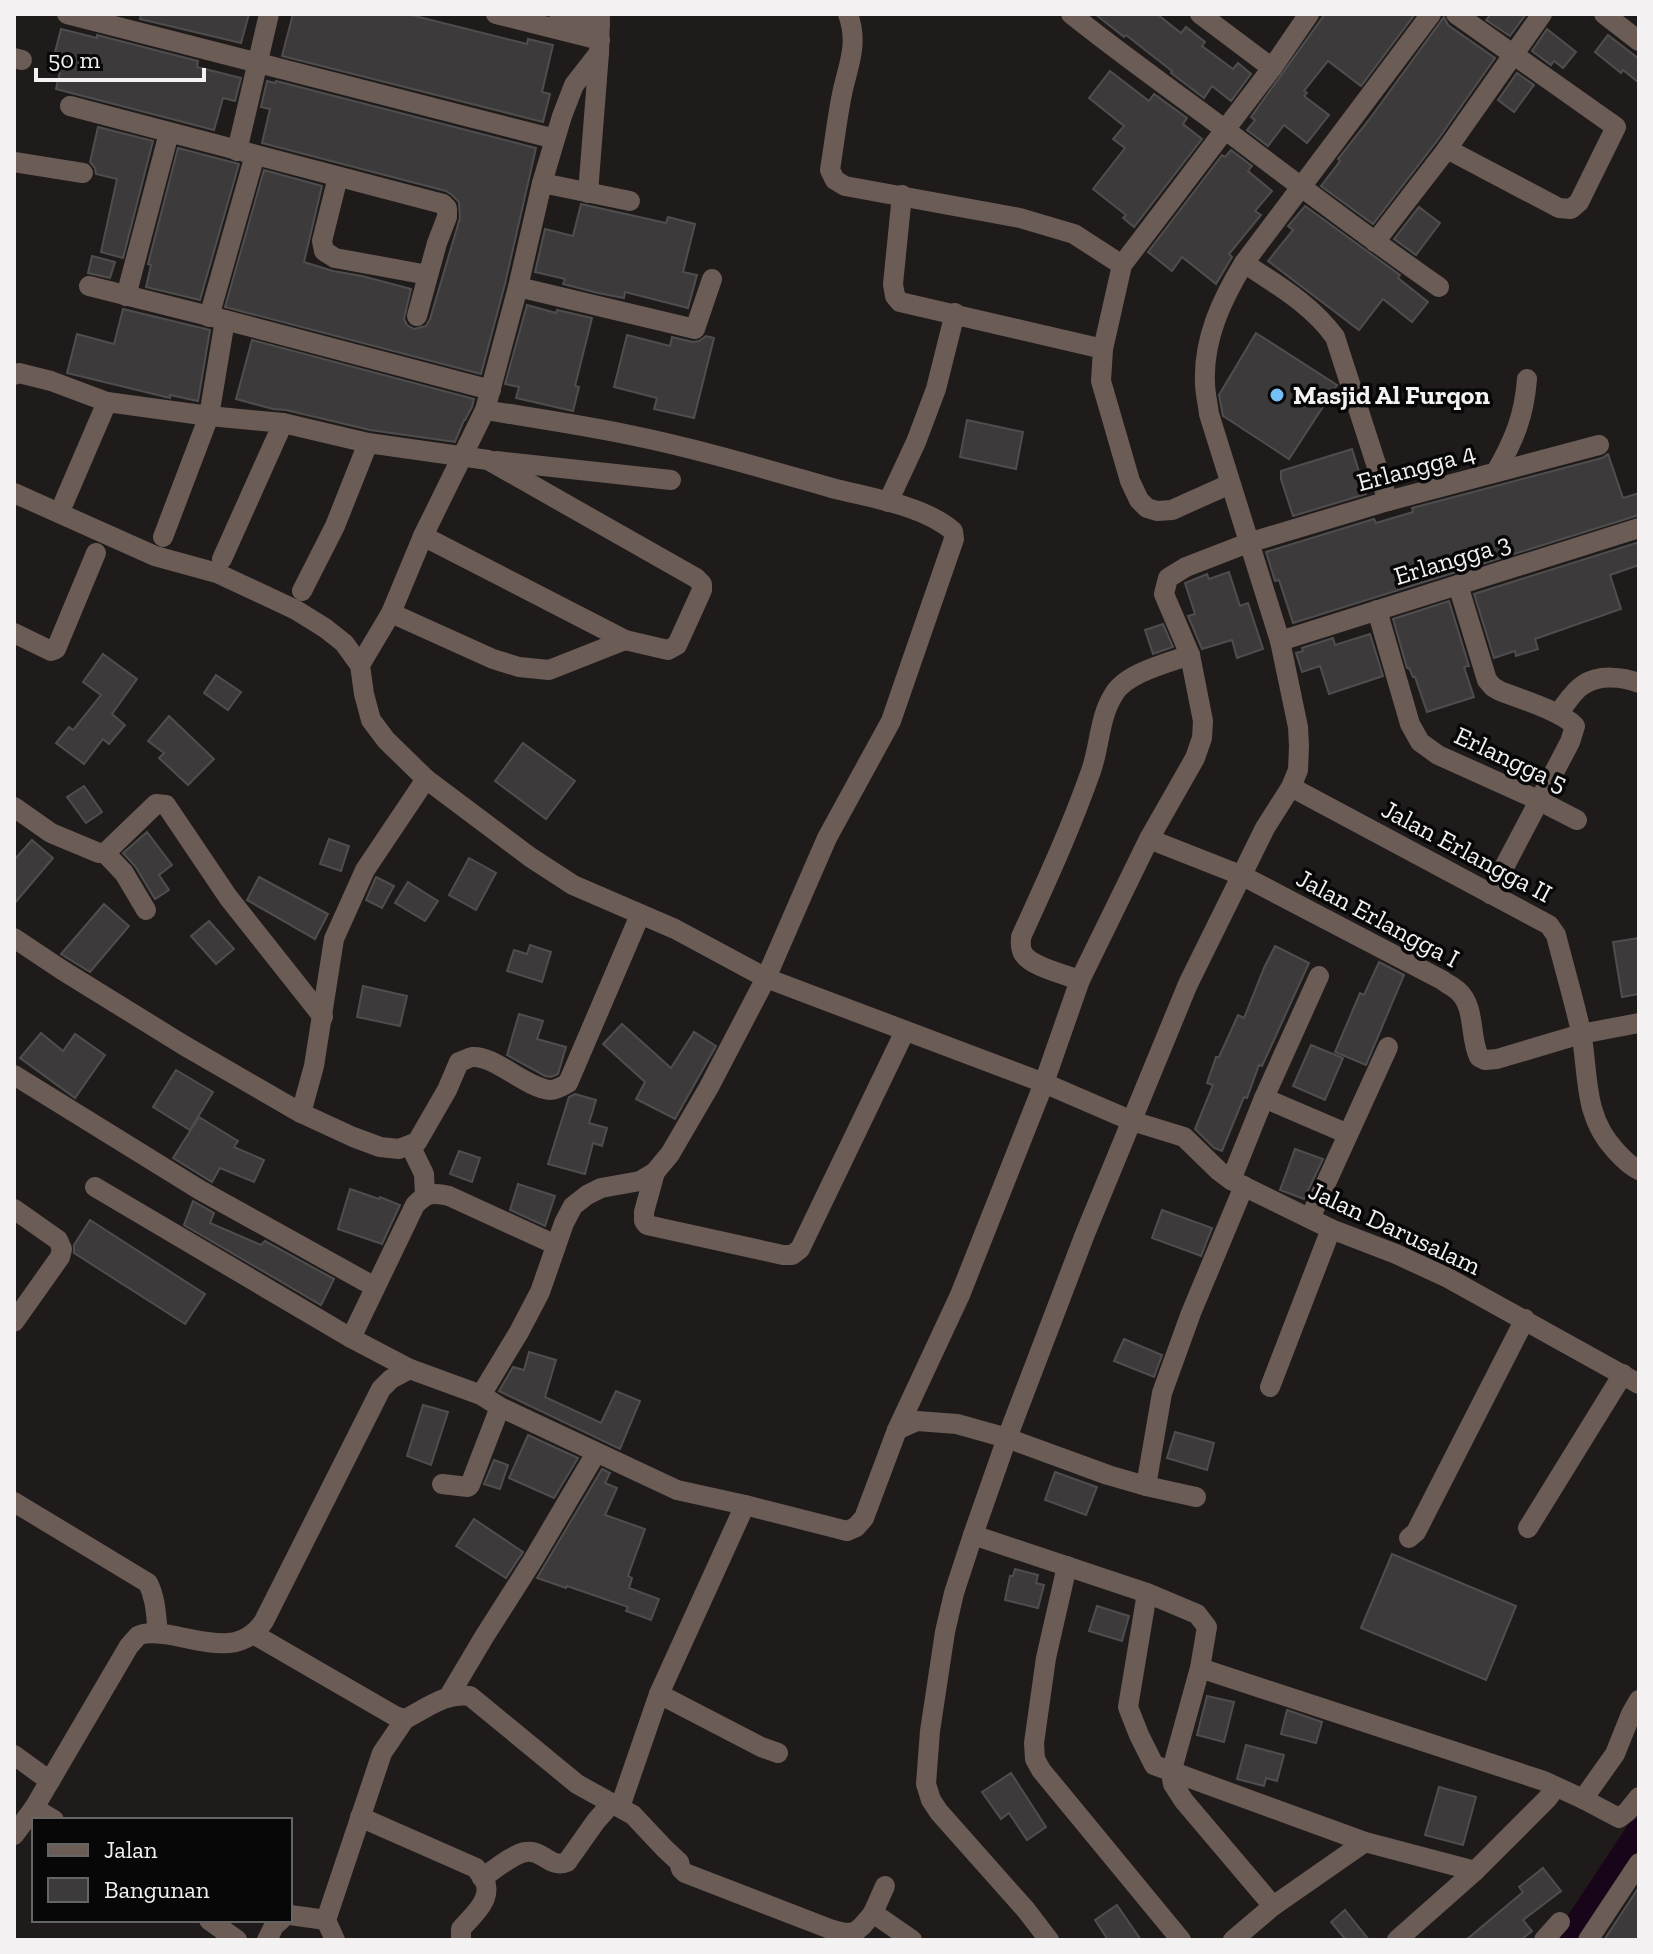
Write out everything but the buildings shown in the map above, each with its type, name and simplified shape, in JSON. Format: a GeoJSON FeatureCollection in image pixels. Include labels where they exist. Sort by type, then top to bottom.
{"type":"FeatureCollection","features":[{"type":"Feature","properties":{"kind":"street"},"geometry":{"type":"LineString","coordinates":[[67,14],[555,139]]}},
{"type":"Feature","properties":{"kind":"street"},"geometry":{"type":"LineString","coordinates":[[163,537],[209,416],[217,318],[246,153],[256,61],[269,14]]}},
{"type":"Feature","properties":{"kind":"street"},"geometry":{"type":"LineString","coordinates":[[496,14],[600,33]]}},
{"type":"Feature","properties":{"kind":"street"},"geometry":{"type":"LineString","coordinates":[[559,14],[600,33]]}},
{"type":"Feature","properties":{"kind":"street"},"geometry":{"type":"LineString","coordinates":[[848,14],[853,28],[853,47],[830,170],[835,180],[845,186],[1020,218],[1074,234],[1122,265]]}},
{"type":"Feature","properties":{"kind":"street"},"geometry":{"type":"LineString","coordinates":[[1071,14],[1301,188],[1439,287]]}},
{"type":"Feature","properties":{"kind":"street"},"geometry":{"type":"LineString","coordinates":[[1200,14],[1272,68]]}},
{"type":"Feature","properties":{"kind":"street"},"geometry":{"type":"LineString","coordinates":[[1230,484],[1172,510],[1147,508],[1139,500],[1130,481],[1101,381],[1103,349],[1122,265],[1272,68],[1309,14]]}},
{"type":"Feature","properties":{"kind":"street"},"geometry":{"type":"LineString","coordinates":[[1049,1940],[931,1800],[926,1784],[930,1731],[945,1632],[954,1593],[1007,1438],[1085,1234],[1188,984],[1265,828],[1298,770],[1299,737],[1280,641],[1209,414],[1206,354],[1216,317],[1244,263],[1431,14]]}},
{"type":"Feature","properties":{"kind":"street"},"geometry":{"type":"LineString","coordinates":[[1447,149],[1559,208],[1571,209],[1579,202],[1616,132],[1613,123],[1456,14]]}},
{"type":"Feature","properties":{"kind":"street"},"geometry":{"type":"LineString","coordinates":[[1375,242],[1447,149],[1542,14]]}},
{"type":"Feature","properties":{"kind":"street"},"geometry":{"type":"LineString","coordinates":[[1604,14],[1636,33]]}},
{"type":"Feature","properties":{"kind":"street"},"geometry":{"type":"LineString","coordinates":[[14,493],[155,556],[217,573],[296,610],[344,643],[360,665],[391,613],[423,536],[488,400],[555,139],[574,85],[600,33]]}},
{"type":"Feature","properties":{"kind":"street"},"geometry":{"type":"LineString","coordinates":[[588,193],[600,33]]}},
{"type":"Feature","properties":{"kind":"street"},"geometry":{"type":"LineString","coordinates":[[70,106],[443,204],[447,208],[447,217],[417,316]]}},
{"type":"Feature","properties":{"kind":"street"},"geometry":{"type":"LineString","coordinates":[[126,296],[169,133]]}},
{"type":"Feature","properties":{"kind":"street"},"geometry":{"type":"LineString","coordinates":[[14,162],[83,173]]}},
{"type":"Feature","properties":{"kind":"street"},"geometry":{"type":"LineString","coordinates":[[338,177],[322,241],[324,251],[335,258],[428,275]]}},
{"type":"Feature","properties":{"kind":"street"},"geometry":{"type":"LineString","coordinates":[[542,183],[630,201]]}},
{"type":"Feature","properties":{"kind":"street"},"geometry":{"type":"LineString","coordinates":[[902,195],[893,284],[895,296],[900,302],[1103,349]]}},
{"type":"Feature","properties":{"kind":"street"},"geometry":{"type":"LineString","coordinates":[[1244,263],[1300,299],[1335,337],[1388,501]]}},
{"type":"Feature","properties":{"kind":"street"},"geometry":{"type":"LineString","coordinates":[[518,287],[695,329],[712,279]]}},
{"type":"Feature","properties":{"kind":"street"},"geometry":{"type":"LineString","coordinates":[[89,286],[217,318],[488,400],[888,502],[921,513],[953,531],[951,550],[891,721],[827,838],[766,978],[709,1087],[670,1154],[655,1172],[640,1181],[601,1188],[573,1206],[540,1292],[481,1395]]}},
{"type":"Feature","properties":{"kind":"street"},"geometry":{"type":"LineString","coordinates":[[888,502],[936,389],[955,313]]}},
{"type":"Feature","properties":{"kind":"street"},"geometry":{"type":"LineString","coordinates":[[14,375],[19,373],[51,381],[107,402],[283,423],[368,443],[463,457],[671,480]]}},
{"type":"Feature","properties":{"kind":"street"},"geometry":{"type":"LineString","coordinates":[[1496,472],[1521,421],[1527,379]]}},
{"type":"Feature","properties":{"kind":"street"},"geometry":{"type":"LineString","coordinates":[[64,502],[107,402]]}},
{"type":"Feature","properties":{"kind":"street"},"geometry":{"type":"LineString","coordinates":[[222,559],[283,423]]}},
{"type":"Feature","properties":{"kind":"street"},"geometry":{"type":"LineString","coordinates":[[302,591],[335,526],[368,443]]}},
{"type":"Feature","properties":{"kind":"street","name":"Erlangga 4"},"geometry":{"type":"LineString","coordinates":[[1190,655],[1164,594],[1168,578],[1186,567],[1248,543],[1388,501],[1599,445]]}},
{"type":"Feature","properties":{"kind":"street"},"geometry":{"type":"LineString","coordinates":[[423,536],[625,640],[668,650],[677,645],[702,590],[702,584],[696,578],[488,460]]}},
{"type":"Feature","properties":{"kind":"street","name":"Erlangga 3"},"geometry":{"type":"LineString","coordinates":[[1280,641],[1639,528]]}},
{"type":"Feature","properties":{"kind":"street"},"geometry":{"type":"LineString","coordinates":[[14,633],[51,651],[56,649],[96,553]]}},
{"type":"Feature","properties":{"kind":"street"},"geometry":{"type":"LineString","coordinates":[[1458,585],[1487,680],[1500,691],[1558,714],[1575,726],[1490,894]]}},
{"type":"Feature","properties":{"kind":"street","name":"Erlangga 5"},"geometry":{"type":"LineString","coordinates":[[1377,610],[1410,724],[1420,742],[1438,755],[1577,820]]}},
{"type":"Feature","properties":{"kind":"street"},"geometry":{"type":"LineString","coordinates":[[391,613],[493,659],[519,667],[549,670],[625,640]]}},
{"type":"Feature","properties":{"kind":"street"},"geometry":{"type":"LineString","coordinates":[[95,1187],[351,1338],[410,1369],[481,1395],[500,1407],[677,1490],[847,1531],[864,1518],[897,1430],[960,1295],[1044,1083],[1080,980],[1149,839],[1195,758],[1202,738],[1203,721],[1190,655],[1130,678],[1114,693],[1074,817],[1021,937],[1022,951],[1028,959],[1080,980]]}},
{"type":"Feature","properties":{"kind":"street","name":"Jalan Darusalam"},"geometry":{"type":"LineString","coordinates":[[360,665],[371,720],[386,740],[426,779],[530,857],[573,885],[675,929],[766,978],[1044,1083],[1132,1121],[1184,1137],[1219,1171],[1237,1183],[1331,1229],[1448,1278],[1631,1379]]}},
{"type":"Feature","properties":{"kind":"street"},"geometry":{"type":"LineString","coordinates":[[1558,714],[1583,685],[1598,679],[1626,678],[1639,683]]}},
{"type":"Feature","properties":{"kind":"street"},"geometry":{"type":"LineString","coordinates":[[301,1113],[314,1066],[334,939],[365,870],[426,779]]}},
{"type":"Feature","properties":{"kind":"street","name":"Jalan Erlangga II"},"geometry":{"type":"LineString","coordinates":[[1291,787],[1549,925],[1556,935],[1581,1034],[1594,1118],[1603,1137],[1639,1170]]}},
{"type":"Feature","properties":{"kind":"street"},"geometry":{"type":"LineString","coordinates":[[105,853],[156,804],[166,805],[228,897],[323,1017]]}},
{"type":"Feature","properties":{"kind":"street"},"geometry":{"type":"LineString","coordinates":[[14,807],[51,833],[94,852],[105,853],[124,873],[146,910]]}},
{"type":"Feature","properties":{"kind":"street"},"geometry":{"type":"LineString","coordinates":[[1149,839],[1243,876]]}},
{"type":"Feature","properties":{"kind":"street","name":"Jalan Erlangga I"},"geometry":{"type":"LineString","coordinates":[[1243,876],[1428,972],[1460,992],[1469,1006],[1475,1050],[1485,1060],[1581,1034]]}},
{"type":"Feature","properties":{"kind":"street"},"geometry":{"type":"LineString","coordinates":[[14,938],[185,1046],[301,1113],[380,1147],[399,1149],[417,1142],[459,1062],[472,1057],[488,1061],[549,1090],[568,1083],[640,915]]}},
{"type":"Feature","properties":{"kind":"street"},"geometry":{"type":"LineString","coordinates":[[1146,1486],[1162,1393],[1264,1098],[1319,976]]}},
{"type":"Feature","properties":{"kind":"street"},"geometry":{"type":"LineString","coordinates":[[1581,1034],[1639,1023]]}},
{"type":"Feature","properties":{"kind":"street"},"geometry":{"type":"LineString","coordinates":[[655,1172],[644,1212],[647,1225],[792,1255],[800,1249],[905,1031]]}},
{"type":"Feature","properties":{"kind":"street"},"geometry":{"type":"LineString","coordinates":[[1310,1218],[1388,1047]]}},
{"type":"Feature","properties":{"kind":"street"},"geometry":{"type":"LineString","coordinates":[[14,1075],[200,1190],[375,1287]]}},
{"type":"Feature","properties":{"kind":"street"},"geometry":{"type":"LineString","coordinates":[[1264,1098],[1348,1134]]}},
{"type":"Feature","properties":{"kind":"street"},"geometry":{"type":"LineString","coordinates":[[410,1145],[424,1174],[425,1195]]}},
{"type":"Feature","properties":{"kind":"street"},"geometry":{"type":"LineString","coordinates":[[351,1338],[415,1205],[425,1195],[437,1193],[449,1196],[556,1245]]}},
{"type":"Feature","properties":{"kind":"street"},"geometry":{"type":"LineString","coordinates":[[14,1209],[58,1240],[62,1249],[60,1257],[14,1322]]}},
{"type":"Feature","properties":{"kind":"street"},"geometry":{"type":"LineString","coordinates":[[1270,1387],[1331,1229]]}},
{"type":"Feature","properties":{"kind":"street"},"geometry":{"type":"LineString","coordinates":[[1409,1538],[1416,1532],[1443,1482],[1525,1319]]}},
{"type":"Feature","properties":{"kind":"street"},"geometry":{"type":"LineString","coordinates":[[14,1835],[34,1808],[129,1646],[139,1636],[158,1633],[226,1644],[255,1635],[381,1389],[391,1379],[410,1369]]}},
{"type":"Feature","properties":{"kind":"street"},"geometry":{"type":"LineString","coordinates":[[1528,1528],[1631,1379]]}},
{"type":"Feature","properties":{"kind":"street"},"geometry":{"type":"LineString","coordinates":[[442,1484],[470,1485],[500,1407]]}},
{"type":"Feature","properties":{"kind":"street"},"geometry":{"type":"LineString","coordinates":[[897,1430],[917,1421],[957,1424],[1007,1438],[1108,1475],[1196,1497]]}},
{"type":"Feature","properties":{"kind":"street"},"geometry":{"type":"LineString","coordinates":[[449,1696],[596,1453]]}},
{"type":"Feature","properties":{"kind":"street"},"geometry":{"type":"LineString","coordinates":[[14,1502],[148,1583],[158,1633]]}},
{"type":"Feature","properties":{"kind":"street"},"geometry":{"type":"LineString","coordinates":[[482,1878],[528,1851],[539,1853],[560,1865],[567,1862],[596,1821],[616,1805],[659,1694],[745,1505]]}},
{"type":"Feature","properties":{"kind":"street"},"geometry":{"type":"LineString","coordinates":[[973,1535],[1147,1593],[1197,1614],[1207,1627],[1200,1668],[1171,1773],[1173,1784],[1273,1906]]}},
{"type":"Feature","properties":{"kind":"street"},"geometry":{"type":"LineString","coordinates":[[1067,1566],[1046,1658],[1034,1743],[1035,1759],[1181,1940]]}},
{"type":"Feature","properties":{"kind":"street"},"geometry":{"type":"LineString","coordinates":[[1147,1593],[1128,1707],[1149,1759],[1156,1767],[1365,1842],[1475,1871]]}},
{"type":"Feature","properties":{"kind":"street"},"geometry":{"type":"LineString","coordinates":[[255,1635],[405,1719]]}},
{"type":"Feature","properties":{"kind":"street"},"geometry":{"type":"LineString","coordinates":[[1200,1668],[1556,1787],[1619,1818],[1639,1797]]}},
{"type":"Feature","properties":{"kind":"street"},"geometry":{"type":"LineString","coordinates":[[335,1940],[326,1920],[382,1753],[405,1719],[449,1696],[460,1694],[470,1696],[577,1784],[633,1815],[679,1862],[685,1873],[847,1935],[858,1931],[873,1913],[885,1886]]}},
{"type":"Feature","properties":{"kind":"street"},"geometry":{"type":"LineString","coordinates":[[659,1694],[778,1753]]}},
{"type":"Feature","properties":{"kind":"street"},"geometry":{"type":"LineString","coordinates":[[1583,1799],[1615,1754],[1639,1700]]}},
{"type":"Feature","properties":{"kind":"street"},"geometry":{"type":"LineString","coordinates":[[14,1755],[50,1781]]}},
{"type":"Feature","properties":{"kind":"street"},"geometry":{"type":"LineString","coordinates":[[1397,1940],[1475,1871],[1556,1787]]}},
{"type":"Feature","properties":{"kind":"street"},"geometry":{"type":"LineString","coordinates":[[34,1808],[51,1818]]}},
{"type":"Feature","properties":{"kind":"street"},"geometry":{"type":"LineString","coordinates":[[360,1817],[476,1868],[486,1884],[486,1895],[482,1905],[461,1929],[461,1940]]}},
{"type":"Feature","properties":{"kind":"street"},"geometry":{"type":"LineString","coordinates":[[1233,1940],[1273,1906],[1365,1842]]}},
{"type":"Feature","properties":{"kind":"street"},"geometry":{"type":"LineString","coordinates":[[1588,1940],[1639,1863]]}},
{"type":"Feature","properties":{"kind":"street"},"geometry":{"type":"LineString","coordinates":[[873,1913],[912,1940]]}},
{"type":"Feature","properties":{"kind":"street"},"geometry":{"type":"LineString","coordinates":[[292,1915],[326,1920]]}},
{"type":"Feature","properties":{"kind":"street"},"geometry":{"type":"LineString","coordinates":[[212,1922],[237,1940]]}},
{"type":"Feature","properties":{"kind":"street"},"geometry":{"type":"LineString","coordinates":[[267,1940],[279,1922]]}},
{"type":"Feature","properties":{"kind":"street"},"geometry":{"type":"LineString","coordinates":[[1544,1940],[1560,1922]]}},
{"type":"Feature","properties":{"kind":"waterway"},"geometry":{"type":"LineString","coordinates":[[1566,1940],[1639,1830]]}},
{"type":"Feature","properties":{"kind":"place","name":"Masjid Al Furqon"},"geometry":{"type":"Point","coordinates":[1277,395]}}]}
